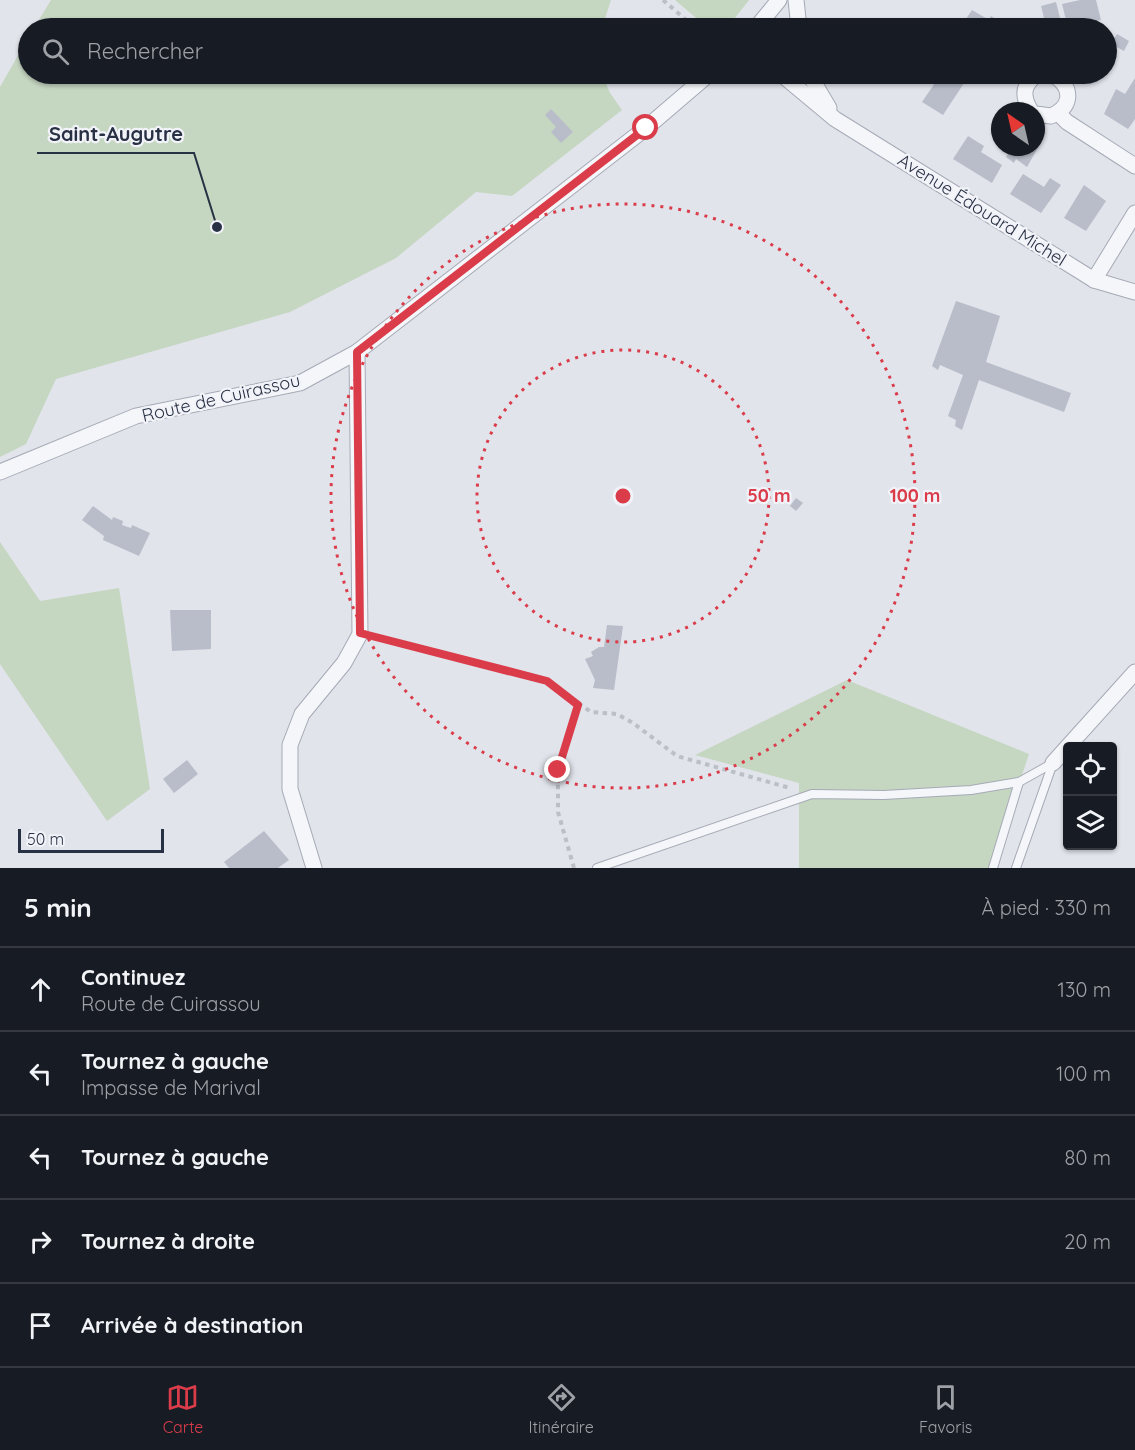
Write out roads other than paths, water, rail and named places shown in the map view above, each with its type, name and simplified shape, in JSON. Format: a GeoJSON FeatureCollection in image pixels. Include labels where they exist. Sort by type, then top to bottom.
{"type":"FeatureCollection","features":[{"type":"Feature","properties":{"kind":"street"},"geometry":{"type":"LineString","coordinates":[[764,18],[779,0]]}},
{"type":"Feature","properties":{"kind":"street"},"geometry":{"type":"LineString","coordinates":[[796,0],[798,18]]}},
{"type":"Feature","properties":{"kind":"street","name":"Route de Cuirassou"},"geometry":{"type":"LineString","coordinates":[[0,472],[136,416],[300,383],[357,352],[646,128],[698,84]]}},
{"type":"Feature","properties":{"kind":"street","name":"Avenue Édouard Michel"},"geometry":{"type":"LineString","coordinates":[[792,84],[835,119],[1094,280],[1135,292]]}},
{"type":"Feature","properties":{"kind":"street","name":"Avenue Édouard Michel"},"geometry":{"type":"LineString","coordinates":[[815,84],[835,119]]}},
{"type":"Feature","properties":{"kind":"street"},"geometry":{"type":"LineString","coordinates":[[1027,102],[1025,91],[1029,84]]}},
{"type":"Feature","properties":{"kind":"street"},"geometry":{"type":"LineString","coordinates":[[1045,117],[1058,113],[1066,102],[1067,88],[1064,84]]}},
{"type":"Feature","properties":{"kind":"street"},"geometry":{"type":"LineString","coordinates":[[1058,113],[1067,122],[1135,165]]}},
{"type":"Feature","properties":{"kind":"street"},"geometry":{"type":"LineString","coordinates":[[1094,280],[1135,213]]}},
{"type":"Feature","properties":{"kind":"street"},"geometry":{"type":"LineString","coordinates":[[314,868],[290,789],[290,745],[302,714],[344,663],[360,633],[357,352]]}},
{"type":"Feature","properties":{"kind":"street"},"geometry":{"type":"LineString","coordinates":[[1053,763],[1135,672]]}},
{"type":"Feature","properties":{"kind":"lane"},"geometry":{"type":"LineString","coordinates":[[597,868],[812,794],[913,794],[971,790],[1019,782],[1053,763]]}},
{"type":"Feature","properties":{"kind":"lane"},"geometry":{"type":"LineString","coordinates":[[1016,868],[1053,763]]}},
{"type":"Feature","properties":{"kind":"lane"},"geometry":{"type":"LineString","coordinates":[[993,868],[1019,782]]}},
{"type":"Feature","properties":{"kind":"place","name":"Saint-Augutre"},"geometry":{"type":"Point","coordinates":[217,227]}}]}
